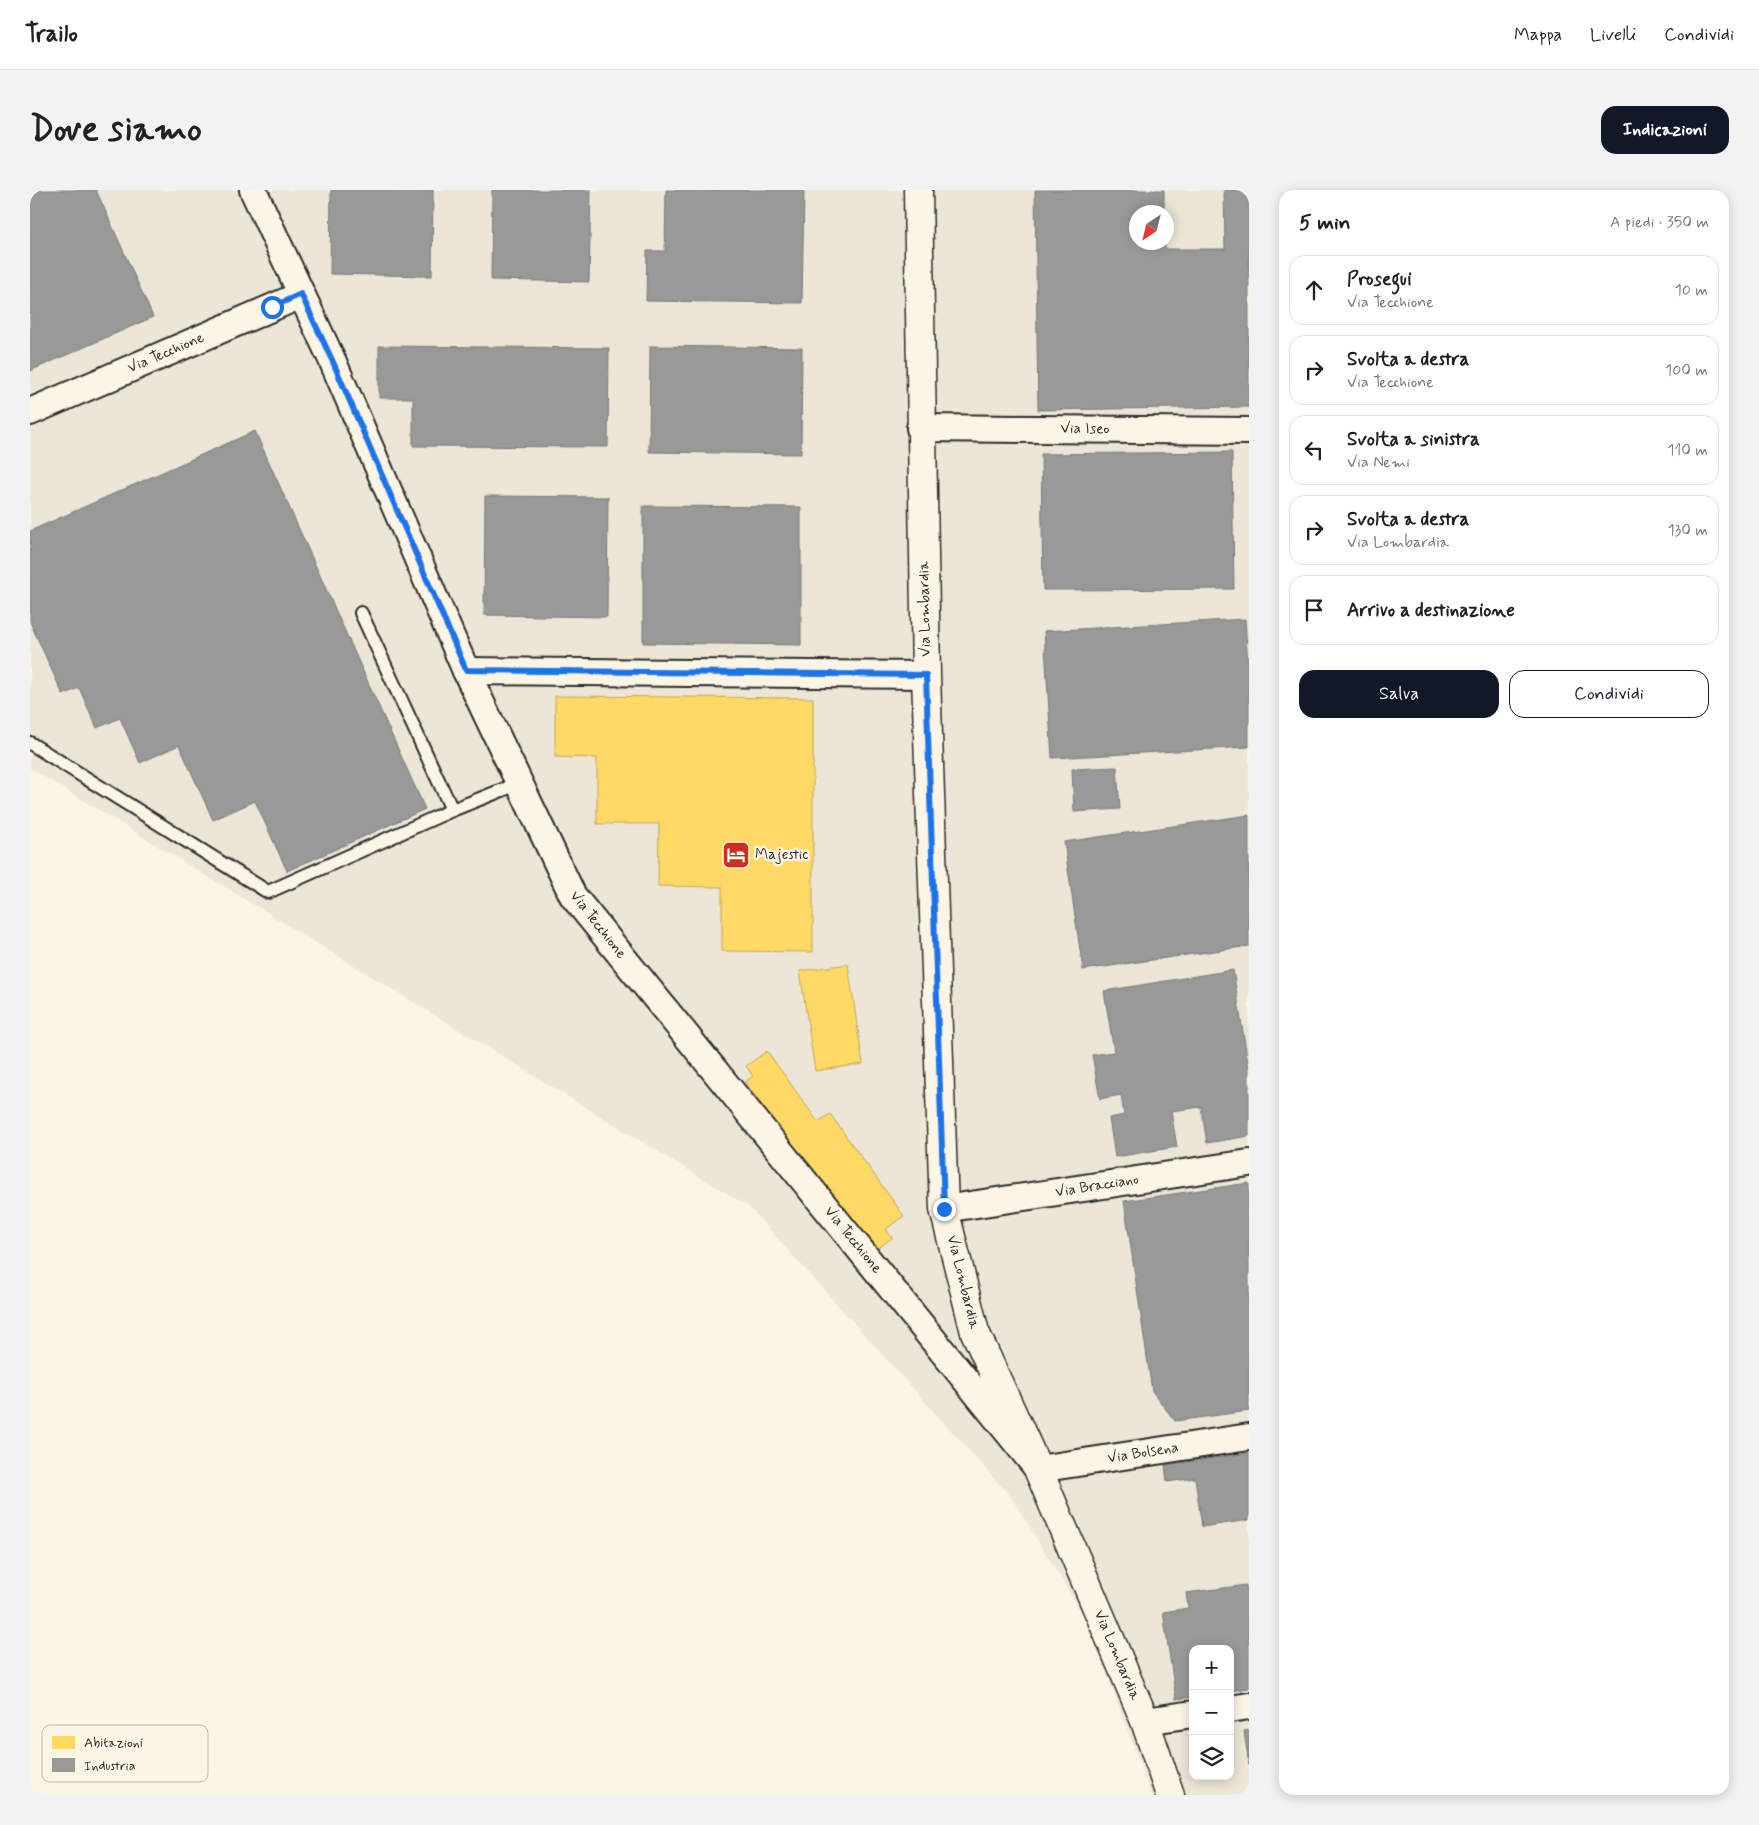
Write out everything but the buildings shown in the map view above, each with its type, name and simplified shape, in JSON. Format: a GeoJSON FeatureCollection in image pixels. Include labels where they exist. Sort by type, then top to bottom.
{"type":"FeatureCollection","features":[{"type":"Feature","properties":{"kind":"street","name":"Via Tecchione"},"geometry":{"type":"LineString","coordinates":[[253,190],[337,371],[466,670],[573,896],[1038,1468]]}},
{"type":"Feature","properties":{"kind":"street","name":"Via Lombardia"},"geometry":{"type":"LineString","coordinates":[[918,190],[920,428],[926,675],[944,1209],[975,1332],[1038,1468],[1145,1721],[1170,1795]]}},
{"type":"Feature","properties":{"kind":"street","name":"Via Tecchione"},"geometry":{"type":"LineString","coordinates":[[30,412],[301,294]]}},
{"type":"Feature","properties":{"kind":"street","name":"Via Iseo"},"geometry":{"type":"LineString","coordinates":[[920,428],[1249,431]]}},
{"type":"Feature","properties":{"kind":"street"},"geometry":{"type":"LineString","coordinates":[[466,670],[926,675]]}},
{"type":"Feature","properties":{"kind":"street","name":"Via Bracciano"},"geometry":{"type":"LineString","coordinates":[[944,1209],[1249,1163]]}},
{"type":"Feature","properties":{"kind":"street","name":"Via Bolsena"},"geometry":{"type":"LineString","coordinates":[[1038,1468],[1249,1437]]}},
{"type":"Feature","properties":{"kind":"street"},"geometry":{"type":"LineString","coordinates":[[1234,1708],[1249,1706]]}},
{"type":"Feature","properties":{"kind":"street"},"geometry":{"type":"LineString","coordinates":[[1145,1721],[1189,1715]]}},
{"type":"Feature","properties":{"kind":"lane"},"geometry":{"type":"LineString","coordinates":[[361,613],[452,810]]}},
{"type":"Feature","properties":{"kind":"lane"},"geometry":{"type":"LineString","coordinates":[[30,744],[268,892],[452,810],[520,783]]}},
{"type":"Feature","properties":{"kind":"shaded area"},"geometry":{"type":"Polygon","coordinates":[[[30,190],[1249,190],[1249,1795],[1151,1795],[1088,1622],[1011,1497],[749,1207],[30,768],[30,190]]]}},
{"type":"Feature","properties":{"kind":"place","name":"Majestic"},"geometry":{"type":"Point","coordinates":[736,855]}},
{"type":"Feature","properties":{"kind":"route"},"geometry":{"type":"LineString","coordinates":[[272,307],[301,294],[333,362],[466,670],[926,675],[944,1209]]}}]}
